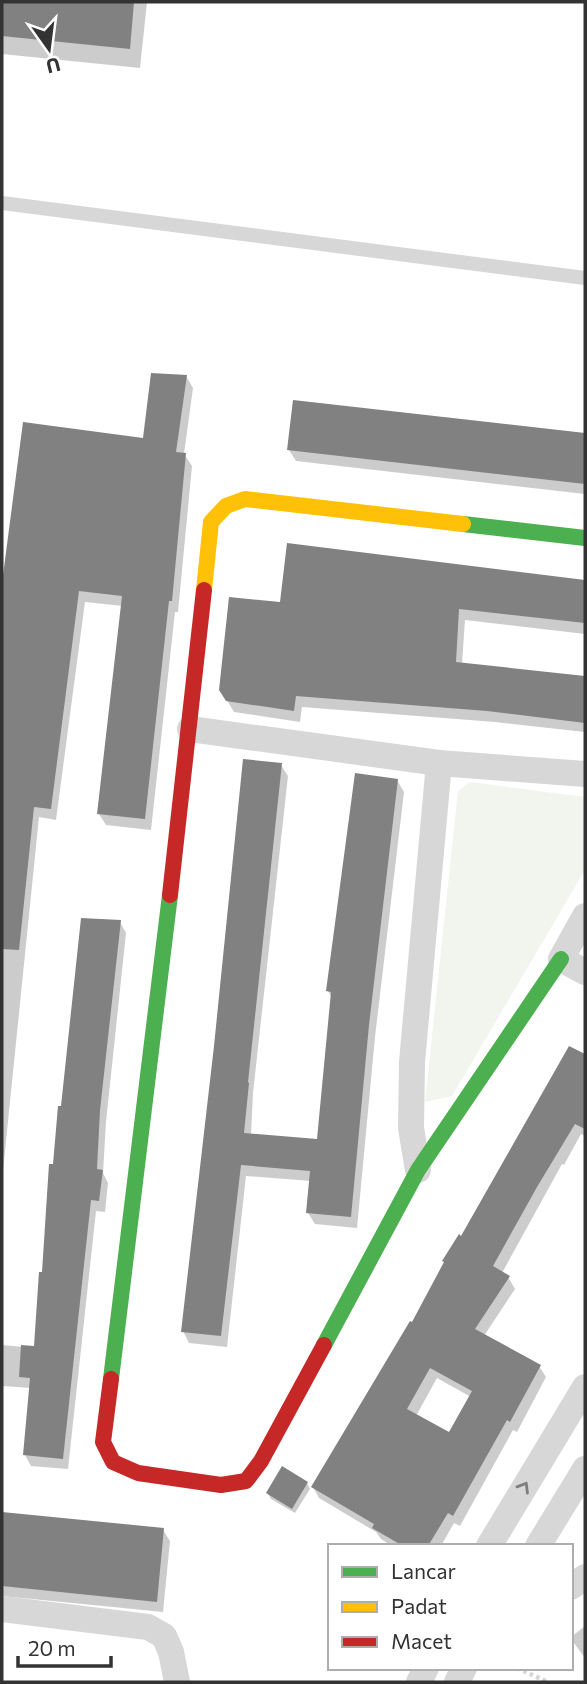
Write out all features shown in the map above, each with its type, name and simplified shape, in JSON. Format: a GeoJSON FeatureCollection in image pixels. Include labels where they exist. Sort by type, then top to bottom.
{"type":"FeatureCollection","features":[{"type":"Feature","properties":{"kind":"street"},"geometry":{"type":"LineString","coordinates":[[585,538],[245,499],[226,506],[211,522],[190,729],[103,1442],[114,1462],[138,1473],[221,1485],[246,1480],[261,1461],[418,1170],[561,959],[585,916]]}},
{"type":"Feature","properties":{"kind":"street"},"geometry":{"type":"LineString","coordinates":[[190,729],[439,763],[585,774]]}},
{"type":"Feature","properties":{"kind":"street"},"geometry":{"type":"LineString","coordinates":[[418,1170],[411,1128],[412,1062],[439,763]]}},
{"type":"Feature","properties":{"kind":"street"},"geometry":{"type":"LineString","coordinates":[[561,959],[585,972]]}},
{"type":"Feature","properties":{"kind":"street"},"geometry":{"type":"LineString","coordinates":[[490,1544],[585,1387]]}},
{"type":"Feature","properties":{"kind":"street"},"geometry":{"type":"LineString","coordinates":[[539,1544],[585,1469]]}},
{"type":"Feature","properties":{"kind":"street"},"geometry":{"type":"LineString","coordinates":[[2,1609],[148,1627],[164,1636],[171,1652],[177,1682]]}},
{"type":"Feature","properties":{"kind":"lane"},"geometry":{"type":"LineString","coordinates":[[2,203],[585,278]]}},
{"type":"Feature","properties":{"kind":"path"},"geometry":{"type":"LineString","coordinates":[[522,1670],[548,1682]]}},
{"type":"Feature","properties":{"kind":"shaded area"},"geometry":{"type":"Polygon","coordinates":[[[470,782],[585,797],[585,870],[452,1096],[425,1102],[458,791],[470,782]]]}},
{"type":"Feature","properties":{"kind":"building"},"geometry":{"type":"Polygon","coordinates":[[[2,2],[134,2],[130,49],[2,36],[2,2]]]}},
{"type":"Feature","properties":{"kind":"building"},"geometry":{"type":"Polygon","coordinates":[[[151,373],[187,375],[176,452],[186,453],[172,601],[169,601],[145,819],[97,814],[122,596],[79,591],[51,809],[34,807],[19,950],[2,949],[2,583],[23,422],[143,438],[151,373]]]}},
{"type":"Feature","properties":{"kind":"building"},"geometry":{"type":"Polygon","coordinates":[[[293,400],[585,433],[585,484],[287,450],[293,400]]]}},
{"type":"Feature","properties":{"kind":"building"},"geometry":{"type":"Polygon","coordinates":[[[287,543],[585,580],[585,623],[459,609],[456,662],[585,676],[585,723],[487,711],[296,696],[294,711],[226,701],[219,690],[229,597],[280,602],[287,543]]]}},
{"type":"Feature","properties":{"kind":"building"},"geometry":{"type":"Polygon","coordinates":[[[243,759],[282,763],[244,1133],[317,1139],[331,992],[326,991],[355,773],[398,779],[369,1025],[351,1217],[306,1213],[310,1171],[241,1165],[221,1336],[181,1332],[243,759]]]}},
{"type":"Feature","properties":{"kind":"building"},"geometry":{"type":"Polygon","coordinates":[[[81,918],[121,920],[100,1110],[97,1169],[103,1170],[99,1201],[91,1200],[63,1459],[23,1455],[30,1378],[19,1377],[21,1345],[34,1346],[49,1164],[53,1164],[58,1106],[61,1106],[81,918]]]}},
{"type":"Feature","properties":{"kind":"building"},"geometry":{"type":"Polygon","coordinates":[[[569,1046],[585,1054],[585,1129],[575,1124],[493,1266],[510,1276],[475,1329],[541,1365],[453,1516],[448,1513],[429,1544],[400,1544],[372,1528],[374,1524],[311,1487],[410,1321],[412,1322],[444,1262],[442,1261],[459,1234],[461,1236],[569,1046]],[[430,1368],[407,1409],[449,1432],[472,1391],[430,1368]]]}},
{"type":"Feature","properties":{"kind":"building"},"geometry":{"type":"Polygon","coordinates":[[[282,1466],[308,1482],[292,1509],[266,1493],[282,1466]]]}},
{"type":"Feature","properties":{"kind":"building"},"geometry":{"type":"Polygon","coordinates":[[[2,1512],[164,1528],[157,1602],[2,1586],[2,1512]]]}},
{"type":"Feature","properties":{"kind":"traffic: fast"},"geometry":{"type":"LineString","coordinates":[[463,524],[585,538]]}},
{"type":"Feature","properties":{"kind":"traffic: fast"},"geometry":{"type":"LineString","coordinates":[[111,1379],[170,895]]}},
{"type":"Feature","properties":{"kind":"traffic: fast"},"geometry":{"type":"LineString","coordinates":[[324,1345],[418,1170],[561,959]]}},
{"type":"Feature","properties":{"kind":"traffic: slow"},"geometry":{"type":"LineString","coordinates":[[204,590],[211,522],[226,506],[245,499],[463,524]]}},
{"type":"Feature","properties":{"kind":"traffic: jam"},"geometry":{"type":"LineString","coordinates":[[170,895],[204,590]]}},
{"type":"Feature","properties":{"kind":"traffic: jam"},"geometry":{"type":"LineString","coordinates":[[111,1379],[103,1442],[113,1462],[138,1473],[221,1485],[246,1481],[261,1461],[324,1345]]}}]}
